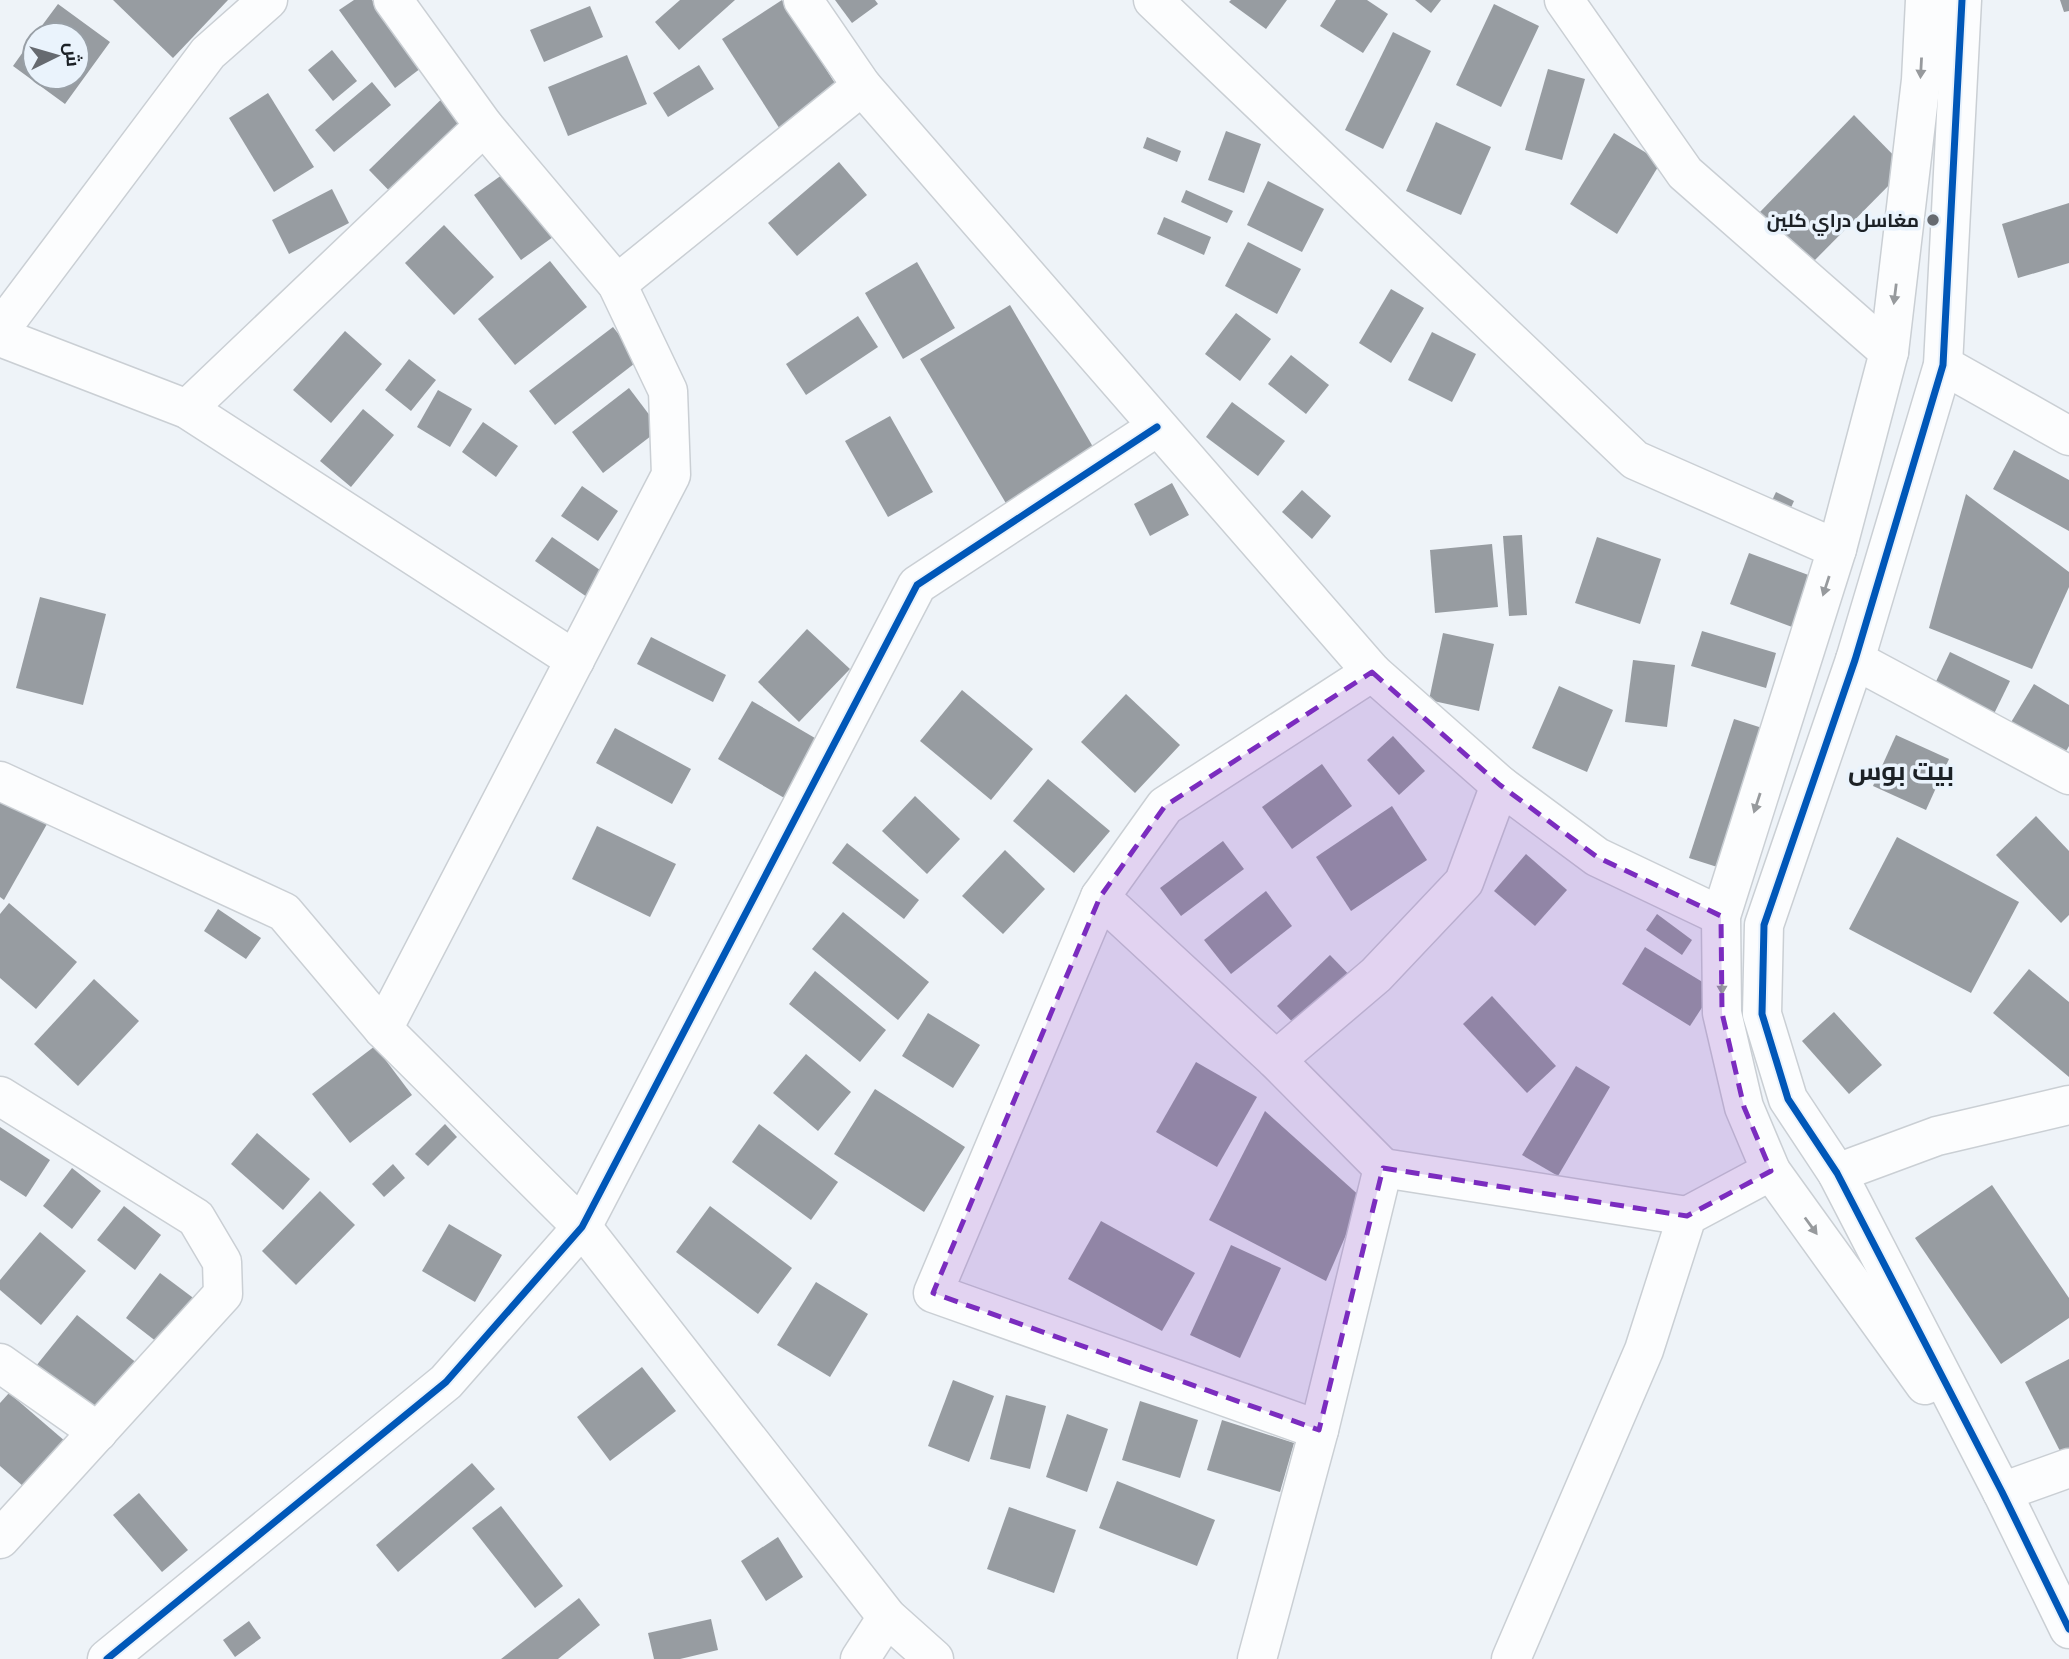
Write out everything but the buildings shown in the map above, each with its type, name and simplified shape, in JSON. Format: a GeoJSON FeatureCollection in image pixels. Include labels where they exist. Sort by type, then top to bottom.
{"type":"FeatureCollection","features":[{"type":"Feature","properties":{"kind":"street"},"geometry":{"type":"LineString","coordinates":[[0,330],[208,53],[268,0]]}},
{"type":"Feature","properties":{"kind":"street"},"geometry":{"type":"LineString","coordinates":[[383,1029],[671,475],[668,391],[617,284],[484,126],[393,0]]}},
{"type":"Feature","properties":{"kind":"street"},"geometry":{"type":"LineString","coordinates":[[803,0],[862,86],[1372,672],[1500,785],[1597,857],[1721,916]]}},
{"type":"Feature","properties":{"kind":"street"},"geometry":{"type":"LineString","coordinates":[[1153,0],[1635,460],[1838,549]]}},
{"type":"Feature","properties":{"kind":"street"},"geometry":{"type":"LineString","coordinates":[[1564,0],[1685,173],[1889,352]]}},
{"type":"Feature","properties":{"kind":"street"},"geometry":{"type":"LineString","coordinates":[[1925,0],[1921,80],[1889,352],[1838,549],[1721,916],[1722,1013],[1744,1107],[1771,1171],[2002,1492]]}},
{"type":"Feature","properties":{"kind":"street"},"geometry":{"type":"LineString","coordinates":[[1962,0],[1943,365],[1855,660],[1764,925],[1762,1014],[1788,1099],[1837,1173],[2002,1492],[2069,1629]]}},
{"type":"Feature","properties":{"kind":"street"},"geometry":{"type":"LineString","coordinates":[[617,284],[862,86]]}},
{"type":"Feature","properties":{"kind":"street"},"geometry":{"type":"LineString","coordinates":[[187,409],[484,126]]}},
{"type":"Feature","properties":{"kind":"street"},"geometry":{"type":"LineString","coordinates":[[0,337],[187,409],[575,660]]}},
{"type":"Feature","properties":{"kind":"street"},"geometry":{"type":"LineString","coordinates":[[1943,365],[2069,436]]}},
{"type":"Feature","properties":{"kind":"street"},"geometry":{"type":"LineString","coordinates":[[127,1653],[446,1382],[582,1227],[917,585],[1157,427]]}},
{"type":"Feature","properties":{"kind":"street"},"geometry":{"type":"LineString","coordinates":[[1855,660],[2068,772]]}},
{"type":"Feature","properties":{"kind":"street"},"geometry":{"type":"LineString","coordinates":[[1319,1430],[933,1293],[1100,897],[1165,806],[1372,672]]}},
{"type":"Feature","properties":{"kind":"street"},"geometry":{"type":"LineString","coordinates":[[0,781],[284,912],[383,1029],[582,1227],[887,1617],[934,1659]]}},
{"type":"Feature","properties":{"kind":"street"},"geometry":{"type":"LineString","coordinates":[[1276,1060],[1376,975],[1464,882],[1500,785]]}},
{"type":"Feature","properties":{"kind":"street"},"geometry":{"type":"LineString","coordinates":[[1100,897],[1276,1060],[1383,1168],[1687,1216],[1771,1171]]}},
{"type":"Feature","properties":{"kind":"street"},"geometry":{"type":"LineString","coordinates":[[0,1096],[196,1218],[222,1262],[223,1294],[0,1539]]}},
{"type":"Feature","properties":{"kind":"street"},"geometry":{"type":"LineString","coordinates":[[1837,1173],[1937,1136],[2069,1105]]}},
{"type":"Feature","properties":{"kind":"street"},"geometry":{"type":"LineString","coordinates":[[1256,1659],[1319,1430],[1383,1168]]}},
{"type":"Feature","properties":{"kind":"street"},"geometry":{"type":"LineString","coordinates":[[1511,1659],[1644,1350],[1687,1216]]}},
{"type":"Feature","properties":{"kind":"street"},"geometry":{"type":"LineString","coordinates":[[0,1363],[98,1432]]}},
{"type":"Feature","properties":{"kind":"street"},"geometry":{"type":"LineString","coordinates":[[2002,1492],[2069,1468]]}},
{"type":"Feature","properties":{"kind":"street"},"geometry":{"type":"LineString","coordinates":[[860,1659],[887,1617]]}},
{"type":"Feature","properties":{"kind":"highlighted area"},"geometry":{"type":"Polygon","coordinates":[[[1372,672],[1500,785],[1597,857],[1721,916],[1722,1013],[1744,1107],[1771,1171],[1687,1216],[1383,1168],[1319,1430],[933,1293],[1100,897],[1165,806],[1372,672]]]}},
{"type":"Feature","properties":{"kind":"cycle path"},"geometry":{"type":"LineString","coordinates":[[1962,0],[1943,365],[1855,660],[1764,925],[1762,1014],[1788,1099],[1837,1173],[2002,1492],[2069,1629]]}},
{"type":"Feature","properties":{"kind":"cycle path"},"geometry":{"type":"LineString","coordinates":[[107,1659],[446,1382],[582,1227],[917,585],[1157,427]]}},
{"type":"Feature","properties":{"kind":"place","name":"مغاسل دراي كلين"},"geometry":{"type":"Point","coordinates":[1933,220]}},
{"type":"Feature","properties":{"kind":"district","name":"بيت بوس"},"geometry":{"type":"Point","coordinates":[1901,770]}}]}
